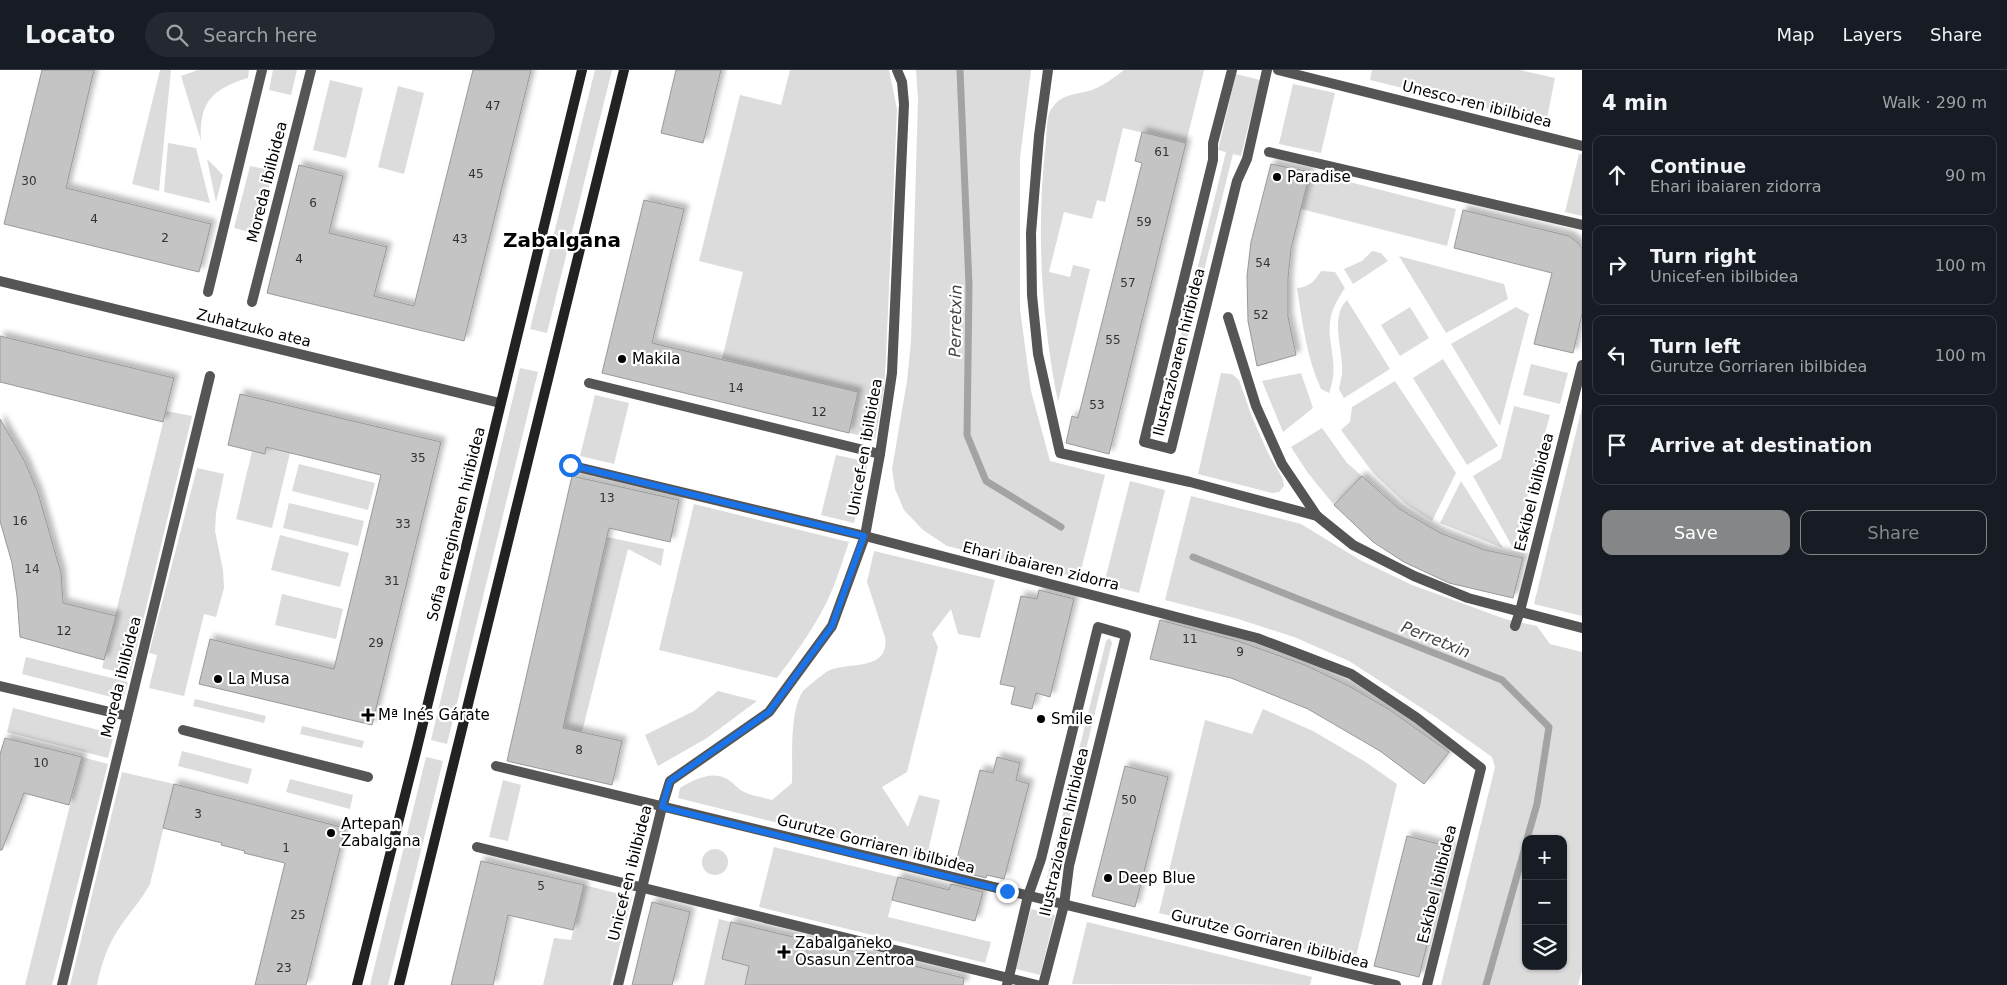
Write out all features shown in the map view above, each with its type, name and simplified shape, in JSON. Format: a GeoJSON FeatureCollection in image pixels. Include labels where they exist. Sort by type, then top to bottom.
{"type":"FeatureCollection","features":[{"type":"Feature","properties":{"kind":"main road","name":"Sofia erreginaren hiribidea"},"geometry":{"type":"LineString","coordinates":[[357,985],[420,738],[582,70]]}},
{"type":"Feature","properties":{"kind":"main road"},"geometry":{"type":"LineString","coordinates":[[400,985],[624,70]]}},
{"type":"Feature","properties":{"kind":"street","name":"Moreda ibilbidea"},"geometry":{"type":"LineString","coordinates":[[208,292],[262,70]]}},
{"type":"Feature","properties":{"kind":"street","name":"Moreda ibilbidea"},"geometry":{"type":"LineString","coordinates":[[252,302],[311,70]]}},
{"type":"Feature","properties":{"kind":"street","name":"Unicef-en ibilbidea"},"geometry":{"type":"LineString","coordinates":[[618,985],[670,781],[769,712],[832,626],[864,536],[880,454],[892,373],[904,104],[902,82],[897,70]]}},
{"type":"Feature","properties":{"kind":"street"},"geometry":{"type":"LineString","coordinates":[[1048,70],[1039,136],[1031,233],[1032,295],[1038,354],[1060,453],[1190,482],[1317,516]]}},
{"type":"Feature","properties":{"kind":"street","name":"Ilustrazioaren hiribidea"},"geometry":{"type":"LineString","coordinates":[[1232,70],[1213,143],[1213,160],[1144,442],[1171,449],[1237,180],[1247,159],[1267,70]]}},
{"type":"Feature","properties":{"kind":"street","name":"Unesco-ren ibilbidea"},"geometry":{"type":"LineString","coordinates":[[1278,70],[1582,146]]}},
{"type":"Feature","properties":{"kind":"street"},"geometry":{"type":"LineString","coordinates":[[1269,152],[1582,225]]}},
{"type":"Feature","properties":{"kind":"street","name":"Zuhatzuko atea"},"geometry":{"type":"LineString","coordinates":[[0,281],[500,403]]}},
{"type":"Feature","properties":{"kind":"street"},"geometry":{"type":"LineString","coordinates":[[1228,316],[1256,406],[1282,464],[1317,516],[1354,545],[1414,576],[1468,598],[1582,628]]}},
{"type":"Feature","properties":{"kind":"street","name":"Eskibel ibilbidea"},"geometry":{"type":"LineString","coordinates":[[1514,626],[1520,611],[1582,365]]}},
{"type":"Feature","properties":{"kind":"street","name":"Moreda ibilbidea"},"geometry":{"type":"LineString","coordinates":[[62,985],[210,376]]}},
{"type":"Feature","properties":{"kind":"street"},"geometry":{"type":"LineString","coordinates":[[589,383],[880,454]]}},
{"type":"Feature","properties":{"kind":"street","name":"Ehari ibaiaren zidorra"},"geometry":{"type":"LineString","coordinates":[[570,465],[864,536],[1257,638],[1351,674],[1417,718],[1477,763]]}},
{"type":"Feature","properties":{"kind":"street","name":"Ilustrazioaren hiribidea"},"geometry":{"type":"LineString","coordinates":[[1008,981],[1028,896],[1041,860],[1098,627],[1126,635],[1069,866],[1064,905],[1043,985]]}},
{"type":"Feature","properties":{"kind":"street"},"geometry":{"type":"LineString","coordinates":[[0,686],[127,716]]}},
{"type":"Feature","properties":{"kind":"street"},"geometry":{"type":"LineString","coordinates":[[183,730],[368,777]]}},
{"type":"Feature","properties":{"kind":"street","name":"Eskibel ibilbidea"},"geometry":{"type":"LineString","coordinates":[[1426,985],[1482,768],[1477,763]]}},
{"type":"Feature","properties":{"kind":"street","name":"Gurutze Gorriaren ibilbidea"},"geometry":{"type":"LineString","coordinates":[[496,766],[1396,985]]}},
{"type":"Feature","properties":{"kind":"street"},"geometry":{"type":"LineString","coordinates":[[477,847],[642,887],[1008,981],[1037,985]]}},
{"type":"Feature","properties":{"kind":"shaded area"},"geometry":{"type":"Polygon","coordinates":[[[160,70],[171,70],[159,191],[132,184],[160,70]]]}},
{"type":"Feature","properties":{"kind":"shaded area"},"geometry":{"type":"Polygon","coordinates":[[[198,70],[249,70],[248,78],[225,87],[210,99],[202,116],[201,141],[181,76],[198,70]]]}},
{"type":"Feature","properties":{"kind":"shaded area"},"geometry":{"type":"Polygon","coordinates":[[[273,70],[297,70],[291,95],[269,90],[273,70]]]}},
{"type":"Feature","properties":{"kind":"shaded area"},"geometry":{"type":"Polygon","coordinates":[[[595,70],[612,70],[547,333],[530,329],[595,70]]]}},
{"type":"Feature","properties":{"kind":"shaded area"},"geometry":{"type":"Polygon","coordinates":[[[790,70],[889,70],[897,109],[884,389],[875,439],[849,433],[858,392],[722,359],[743,272],[699,261],[740,95],[781,105],[790,70]]]}},
{"type":"Feature","properties":{"kind":"shaded area"},"geometry":{"type":"Polygon","coordinates":[[[916,70],[1031,70],[1020,158],[1020,309],[1031,391],[1050,461],[1105,475],[1079,578],[947,546],[923,530],[904,510],[895,489],[892,469],[907,381],[911,341],[918,99],[916,70]]]}},
{"type":"Feature","properties":{"kind":"shaded area"},"geometry":{"type":"Polygon","coordinates":[[[1124,70],[1204,70],[1186,143],[1123,128],[1105,202],[1097,200],[1092,219],[1064,212],[1049,272],[1070,277],[1073,265],[1090,269],[1058,402],[1048,338],[1042,272],[1041,207],[1048,119],[1050,111],[1060,100],[1070,95],[1092,90],[1124,70]]]}},
{"type":"Feature","properties":{"kind":"shaded area"},"geometry":{"type":"Polygon","coordinates":[[[1372,70],[1520,70],[1555,78],[1546,123],[1370,80],[1372,70]]]}},
{"type":"Feature","properties":{"kind":"shaded area"},"geometry":{"type":"Polygon","coordinates":[[[1236,74],[1260,80],[1241,156],[1233,154],[1163,435],[1160,437],[1157,433],[1226,152],[1218,150],[1236,74]]]}},
{"type":"Feature","properties":{"kind":"shaded area"},"geometry":{"type":"Polygon","coordinates":[[[330,80],[363,88],[346,158],[313,150],[330,80]]]}},
{"type":"Feature","properties":{"kind":"shaded area"},"geometry":{"type":"Polygon","coordinates":[[[1293,84],[1335,93],[1321,153],[1279,144],[1293,84]]]}},
{"type":"Feature","properties":{"kind":"shaded area"},"geometry":{"type":"Polygon","coordinates":[[[398,86],[424,93],[404,174],[378,167],[398,86]]]}},
{"type":"Feature","properties":{"kind":"shaded area"},"geometry":{"type":"Polygon","coordinates":[[[168,143],[196,148],[210,203],[164,192],[168,143]]]}},
{"type":"Feature","properties":{"kind":"shaded area"},"geometry":{"type":"Polygon","coordinates":[[[1579,154],[1582,154],[1582,216],[1565,212],[1579,154]]]}},
{"type":"Feature","properties":{"kind":"shaded area"},"geometry":{"type":"Polygon","coordinates":[[[207,159],[223,175],[216,202],[207,159]]]}},
{"type":"Feature","properties":{"kind":"shaded area"},"geometry":{"type":"Polygon","coordinates":[[[250,166],[273,171],[257,234],[234,228],[250,166]]]}},
{"type":"Feature","properties":{"kind":"shaded area"},"geometry":{"type":"Polygon","coordinates":[[[1310,172],[1456,209],[1447,246],[1301,209],[1310,172]]]}},
{"type":"Feature","properties":{"kind":"shaded area"},"geometry":{"type":"Polygon","coordinates":[[[1372,251],[1381,253],[1388,261],[1353,284],[1344,269],[1362,261],[1372,251]]]}},
{"type":"Feature","properties":{"kind":"shaded area"},"geometry":{"type":"Polygon","coordinates":[[[1399,256],[1504,284],[1508,299],[1446,333],[1399,256]]]}},
{"type":"Feature","properties":{"kind":"shaded area"},"geometry":{"type":"Polygon","coordinates":[[[1321,271],[1335,272],[1345,288],[1331,316],[1330,335],[1334,372],[1329,393],[1321,389],[1312,365],[1303,327],[1297,288],[1311,283],[1321,271]]]}},
{"type":"Feature","properties":{"kind":"shaded area"},"geometry":{"type":"Polygon","coordinates":[[[1347,300],[1390,369],[1344,398],[1339,389],[1342,365],[1338,325],[1342,307],[1347,300]]]}},
{"type":"Feature","properties":{"kind":"shaded area"},"geometry":{"type":"Polygon","coordinates":[[[1410,307],[1429,338],[1400,356],[1381,325],[1410,307]]]}},
{"type":"Feature","properties":{"kind":"shaded area"},"geometry":{"type":"Polygon","coordinates":[[[1516,307],[1529,314],[1500,426],[1451,344],[1516,307]]]}},
{"type":"Feature","properties":{"kind":"shaded area"},"geometry":{"type":"Polygon","coordinates":[[[1443,359],[1498,446],[1467,465],[1413,378],[1443,359]]]}},
{"type":"Feature","properties":{"kind":"shaded area"},"geometry":{"type":"Polygon","coordinates":[[[1531,364],[1568,373],[1560,404],[1523,395],[1531,364]]]}},
{"type":"Feature","properties":{"kind":"shaded area"},"geometry":{"type":"Polygon","coordinates":[[[520,368],[538,372],[447,744],[431,740],[520,368]]]}},
{"type":"Feature","properties":{"kind":"shaded area"},"geometry":{"type":"Polygon","coordinates":[[[1221,373],[1232,374],[1239,380],[1252,417],[1268,453],[1283,479],[1284,486],[1279,492],[1272,493],[1198,474],[1221,373]]]}},
{"type":"Feature","properties":{"kind":"shaded area"},"geometry":{"type":"Polygon","coordinates":[[[1301,373],[1313,408],[1283,432],[1262,381],[1301,373]]]}},
{"type":"Feature","properties":{"kind":"shaded area"},"geometry":{"type":"Polygon","coordinates":[[[1395,381],[1456,473],[1432,521],[1406,504],[1374,474],[1341,430],[1350,422],[1352,407],[1395,381]]]}},
{"type":"Feature","properties":{"kind":"shaded area"},"geometry":{"type":"Polygon","coordinates":[[[595,395],[629,403],[614,464],[580,456],[595,395]]]}},
{"type":"Feature","properties":{"kind":"shaded area"},"geometry":{"type":"Polygon","coordinates":[[[1514,406],[1550,415],[1513,548],[1473,476],[1501,459],[1514,406]]]}},
{"type":"Feature","properties":{"kind":"shaded area"},"geometry":{"type":"Polygon","coordinates":[[[1582,408],[1582,616],[1534,604],[1582,408]]]}},
{"type":"Feature","properties":{"kind":"shaded area"},"geometry":{"type":"Polygon","coordinates":[[[166,411],[192,416],[130,675],[102,668],[166,411]]]}},
{"type":"Feature","properties":{"kind":"shaded area"},"geometry":{"type":"Polygon","coordinates":[[[1322,428],[1347,463],[1362,476],[1334,505],[1308,473],[1291,447],[1322,428]]]}},
{"type":"Feature","properties":{"kind":"shaded area"},"geometry":{"type":"Polygon","coordinates":[[[266,447],[290,453],[272,528],[236,519],[252,451],[265,454],[266,447]]]}},
{"type":"Feature","properties":{"kind":"shaded area"},"geometry":{"type":"Polygon","coordinates":[[[836,455],[868,462],[854,523],[821,515],[836,455]]]}},
{"type":"Feature","properties":{"kind":"shaded area"},"geometry":{"type":"Polygon","coordinates":[[[299,464],[375,483],[368,510],[292,491],[299,464]]]}},
{"type":"Feature","properties":{"kind":"shaded area"},"geometry":{"type":"Polygon","coordinates":[[[197,468],[224,474],[216,513],[215,531],[223,570],[224,588],[216,617],[204,614],[184,696],[149,688],[157,655],[149,653],[197,468]]]}},
{"type":"Feature","properties":{"kind":"shaded area"},"geometry":{"type":"Polygon","coordinates":[[[1130,481],[1165,490],[1139,593],[1104,584],[1130,481]]]}},
{"type":"Feature","properties":{"kind":"shaded area"},"geometry":{"type":"Polygon","coordinates":[[[1461,481],[1503,548],[1440,523],[1461,481]]]}},
{"type":"Feature","properties":{"kind":"shaded area"},"geometry":{"type":"Polygon","coordinates":[[[1191,496],[1301,524],[1360,560],[1412,585],[1505,619],[1537,626],[1550,644],[1582,652],[1582,971],[1578,985],[1441,985],[1495,767],[1492,757],[1437,718],[1349,661],[1294,637],[1235,618],[1165,600],[1191,496]]]}},
{"type":"Feature","properties":{"kind":"shaded area"},"geometry":{"type":"Polygon","coordinates":[[[289,503],[364,521],[358,546],[283,528],[289,503]]]}},
{"type":"Feature","properties":{"kind":"shaded area"},"geometry":{"type":"Polygon","coordinates":[[[694,504],[849,542],[837,577],[817,620],[777,678],[659,650],[694,504]]]}},
{"type":"Feature","properties":{"kind":"shaded area"},"geometry":{"type":"Polygon","coordinates":[[[280,535],[349,553],[340,587],[271,570],[280,535]]]}},
{"type":"Feature","properties":{"kind":"shaded area"},"geometry":{"type":"Polygon","coordinates":[[[607,537],[664,549],[661,566],[628,549],[582,732],[563,728],[607,537]]]}},
{"type":"Feature","properties":{"kind":"shaded area"},"geometry":{"type":"Polygon","coordinates":[[[874,551],[995,580],[980,638],[958,634],[951,609],[932,634],[938,647],[907,772],[882,787],[908,827],[919,795],[940,800],[926,860],[678,798],[680,788],[697,779],[715,775],[729,780],[746,793],[772,800],[792,783],[794,723],[803,691],[830,670],[875,660],[885,648],[885,637],[867,582],[874,551]]]}},
{"type":"Feature","properties":{"kind":"shaded area"},"geometry":{"type":"Polygon","coordinates":[[[282,594],[343,609],[336,639],[275,625],[282,594]]]}},
{"type":"Feature","properties":{"kind":"shaded area"},"geometry":{"type":"Polygon","coordinates":[[[1110,638],[1112,643],[1054,880],[1047,878],[1106,641],[1110,638]]]}},
{"type":"Feature","properties":{"kind":"shaded area"},"geometry":{"type":"Polygon","coordinates":[[[26,657],[128,682],[123,700],[22,674],[26,657]]]}},
{"type":"Feature","properties":{"kind":"shaded area"},"geometry":{"type":"Polygon","coordinates":[[[718,691],[757,701],[707,738],[658,766],[645,735],[694,711],[718,691]]]}},
{"type":"Feature","properties":{"kind":"shaded area"},"geometry":{"type":"Polygon","coordinates":[[[195,699],[266,716],[264,723],[193,706],[195,699]]]}},
{"type":"Feature","properties":{"kind":"shaded area"},"geometry":{"type":"Polygon","coordinates":[[[13,708],[114,734],[108,758],[7,732],[13,708]]]}},
{"type":"Feature","properties":{"kind":"shaded area"},"geometry":{"type":"Polygon","coordinates":[[[1263,709],[1313,731],[1364,761],[1397,784],[1355,961],[1159,913],[1205,720],[1252,734],[1263,709]]]}},
{"type":"Feature","properties":{"kind":"shaded area"},"geometry":{"type":"Polygon","coordinates":[[[302,726],[364,741],[362,748],[300,734],[302,726]]]}},
{"type":"Feature","properties":{"kind":"shaded area"},"geometry":{"type":"Polygon","coordinates":[[[182,751],[252,769],[248,784],[178,766],[182,751]]]}},
{"type":"Feature","properties":{"kind":"shaded area"},"geometry":{"type":"Polygon","coordinates":[[[82,757],[108,764],[52,985],[25,985],[82,757]]]}},
{"type":"Feature","properties":{"kind":"shaded area"},"geometry":{"type":"Polygon","coordinates":[[[426,757],[443,761],[388,985],[370,985],[426,757]]]}},
{"type":"Feature","properties":{"kind":"shaded area"},"geometry":{"type":"Polygon","coordinates":[[[122,772],[174,784],[150,884],[114,936],[103,963],[97,985],[70,985],[122,772]]]}},
{"type":"Feature","properties":{"kind":"shaded area"},"geometry":{"type":"Polygon","coordinates":[[[290,779],[353,795],[350,809],[286,792],[290,779]]]}},
{"type":"Feature","properties":{"kind":"shaded area"},"geometry":{"type":"Polygon","coordinates":[[[503,780],[521,785],[508,841],[489,837],[503,780]]]}},
{"type":"Feature","properties":{"kind":"shaded area"},"geometry":{"type":"Polygon","coordinates":[[[774,847],[898,877],[888,917],[991,942],[985,963],[759,907],[774,847]]]}},
{"type":"Feature","properties":{"kind":"shaded area"},"geometry":{"type":"Polygon","coordinates":[[[715,849],[724,853],[728,862],[724,871],[715,875],[706,871],[702,862],[706,853],[715,849]]]}},
{"type":"Feature","properties":{"kind":"shaded area"},"geometry":{"type":"Polygon","coordinates":[[[584,885],[632,897],[610,985],[543,985],[554,938],[571,940],[584,885]]]}},
{"type":"Feature","properties":{"kind":"shaded area"},"geometry":{"type":"Polygon","coordinates":[[[1031,909],[1055,915],[1040,975],[1016,969],[1031,909]]]}},
{"type":"Feature","properties":{"kind":"shaded area"},"geometry":{"type":"Polygon","coordinates":[[[719,919],[731,922],[722,959],[749,966],[745,985],[704,985],[719,919]]]}},
{"type":"Feature","properties":{"kind":"shaded area"},"geometry":{"type":"Polygon","coordinates":[[[1087,922],[1312,977],[1310,985],[1072,984],[1087,922]]]}},
{"type":"Feature","properties":{"kind":"building"},"geometry":{"type":"Polygon","coordinates":[[[42,70],[94,70],[66,188],[211,224],[199,272],[4,224],[42,70]]]}},
{"type":"Feature","properties":{"kind":"building"},"geometry":{"type":"Polygon","coordinates":[[[473,70],[531,70],[464,341],[267,293],[299,165],[343,176],[329,233],[387,247],[374,296],[414,306],[473,70]]]}},
{"type":"Feature","properties":{"kind":"building"},"geometry":{"type":"Polygon","coordinates":[[[676,70],[721,70],[703,143],[661,133],[676,70]]]}},
{"type":"Feature","properties":{"kind":"building"},"geometry":{"type":"Polygon","coordinates":[[[1142,132],[1186,143],[1109,454],[1066,443],[1072,416],[1078,418],[1142,163],[1135,161],[1142,132]]]}},
{"type":"Feature","properties":{"kind":"building"},"geometry":{"type":"Polygon","coordinates":[[[1271,164],[1310,172],[1291,249],[1288,278],[1288,317],[1296,355],[1257,366],[1248,321],[1247,276],[1251,242],[1271,164]]]}},
{"type":"Feature","properties":{"kind":"building"},"geometry":{"type":"Polygon","coordinates":[[[644,200],[684,209],[652,343],[858,392],[849,433],[602,373],[644,200]]]}},
{"type":"Feature","properties":{"kind":"building"},"geometry":{"type":"Polygon","coordinates":[[[1463,210],[1569,236],[1582,248],[1582,314],[1573,353],[1534,344],[1552,273],[1454,248],[1463,210]]]}},
{"type":"Feature","properties":{"kind":"building"},"geometry":{"type":"Polygon","coordinates":[[[0,336],[174,378],[163,422],[0,382],[0,336]]]}},
{"type":"Feature","properties":{"kind":"building"},"geometry":{"type":"Polygon","coordinates":[[[240,394],[441,442],[372,725],[199,684],[210,639],[334,669],[381,475],[266,447],[265,454],[228,445],[240,394]]]}},
{"type":"Feature","properties":{"kind":"building"},"geometry":{"type":"Polygon","coordinates":[[[0,419],[25,462],[38,493],[61,573],[63,603],[116,616],[104,660],[20,637],[12,563],[0,521],[0,419]]]}},
{"type":"Feature","properties":{"kind":"building"},"geometry":{"type":"Polygon","coordinates":[[[572,476],[679,500],[670,542],[609,528],[563,728],[622,741],[612,785],[507,761],[572,476]]]}},
{"type":"Feature","properties":{"kind":"building"},"geometry":{"type":"Polygon","coordinates":[[[1362,476],[1398,508],[1440,533],[1485,550],[1523,558],[1513,598],[1449,583],[1404,562],[1373,542],[1334,505],[1362,476]]]}},
{"type":"Feature","properties":{"kind":"building"},"geometry":{"type":"Polygon","coordinates":[[[1039,590],[1074,599],[1050,697],[1036,693],[1032,709],[1011,704],[1015,687],[1000,684],[1021,596],[1037,599],[1039,590]]]}},
{"type":"Feature","properties":{"kind":"building"},"geometry":{"type":"Polygon","coordinates":[[[1160,620],[1238,641],[1305,665],[1349,686],[1390,710],[1449,752],[1424,784],[1380,751],[1308,709],[1231,678],[1150,659],[1160,620]]]}},
{"type":"Feature","properties":{"kind":"building"},"geometry":{"type":"Polygon","coordinates":[[[5,738],[82,757],[69,805],[24,793],[2,850],[0,850],[0,754],[5,738]]]}},
{"type":"Feature","properties":{"kind":"building"},"geometry":{"type":"Polygon","coordinates":[[[997,757],[1020,763],[1016,780],[1029,784],[1004,879],[987,875],[986,878],[954,870],[980,770],[993,773],[997,757]]]}},
{"type":"Feature","properties":{"kind":"building"},"geometry":{"type":"Polygon","coordinates":[[[1125,766],[1168,777],[1135,907],[1092,896],[1125,766]]]}},
{"type":"Feature","properties":{"kind":"building"},"geometry":{"type":"Polygon","coordinates":[[[174,784],[345,828],[306,985],[255,985],[285,863],[244,853],[245,851],[221,845],[222,843],[163,828],[174,784]]]}},
{"type":"Feature","properties":{"kind":"building"},"geometry":{"type":"Polygon","coordinates":[[[1407,836],[1451,847],[1419,977],[1374,966],[1407,836]]]}},
{"type":"Feature","properties":{"kind":"building"},"geometry":{"type":"Polygon","coordinates":[[[481,861],[584,885],[573,930],[508,915],[493,985],[451,985],[481,861]]]}},
{"type":"Feature","properties":{"kind":"building"},"geometry":{"type":"Polygon","coordinates":[[[898,877],[949,890],[951,884],[983,892],[975,921],[892,900],[898,877]]]}},
{"type":"Feature","properties":{"kind":"building"},"geometry":{"type":"Polygon","coordinates":[[[652,902],[690,912],[672,985],[632,985],[652,902]]]}},
{"type":"Feature","properties":{"kind":"building","name":"Zabalganeko Osasun Zentroa"},"geometry":{"type":"Polygon","coordinates":[[[731,922],[964,978],[963,985],[745,985],[749,966],[722,959],[731,922]]]}},
{"type":"Feature","properties":{"kind":"waterway","name":"Perretxin"},"geometry":{"type":"LineString","coordinates":[[960,70],[969,285],[967,435],[986,481],[1061,527]]}},
{"type":"Feature","properties":{"kind":"waterway","name":"Perretxin"},"geometry":{"type":"LineString","coordinates":[[1193,557],[1502,680],[1549,727],[1537,804],[1528,835]]}},
{"type":"Feature","properties":{"kind":"waterway","name":"Perretxin"},"geometry":{"type":"LineString","coordinates":[[1486,985],[1522,858]]}},
{"type":"Feature","properties":{"kind":"place","name":"Paradise"},"geometry":{"type":"Point","coordinates":[1277,177]}},
{"type":"Feature","properties":{"kind":"place","name":"Makila"},"geometry":{"type":"Point","coordinates":[622,359]}},
{"type":"Feature","properties":{"kind":"place","name":"La Musa"},"geometry":{"type":"Point","coordinates":[218,679]}},
{"type":"Feature","properties":{"kind":"place","name":"Mª Inés Gárate"},"geometry":{"type":"Point","coordinates":[368,715]}},
{"type":"Feature","properties":{"kind":"place","name":"Smile"},"geometry":{"type":"Point","coordinates":[1041,719]}},
{"type":"Feature","properties":{"kind":"place","name":"Artepan Zabalgana"},"geometry":{"type":"Point","coordinates":[331,833]}},
{"type":"Feature","properties":{"kind":"place","name":"Deep Blue"},"geometry":{"type":"Point","coordinates":[1108,878]}},
{"type":"Feature","properties":{"kind":"place","name":"Zabalganeko Osasun Zentroa"},"geometry":{"type":"Point","coordinates":[784,952]}},
{"type":"Feature","properties":{"kind":"district","name":"Zabalgana"},"geometry":{"type":"Point","coordinates":[562,240]}},
{"type":"Feature","properties":{"kind":"route"},"geometry":{"type":"LineString","coordinates":[[570,465],[864,536],[832,626],[769,712],[670,781],[662,807],[1007,891]]}}]}
